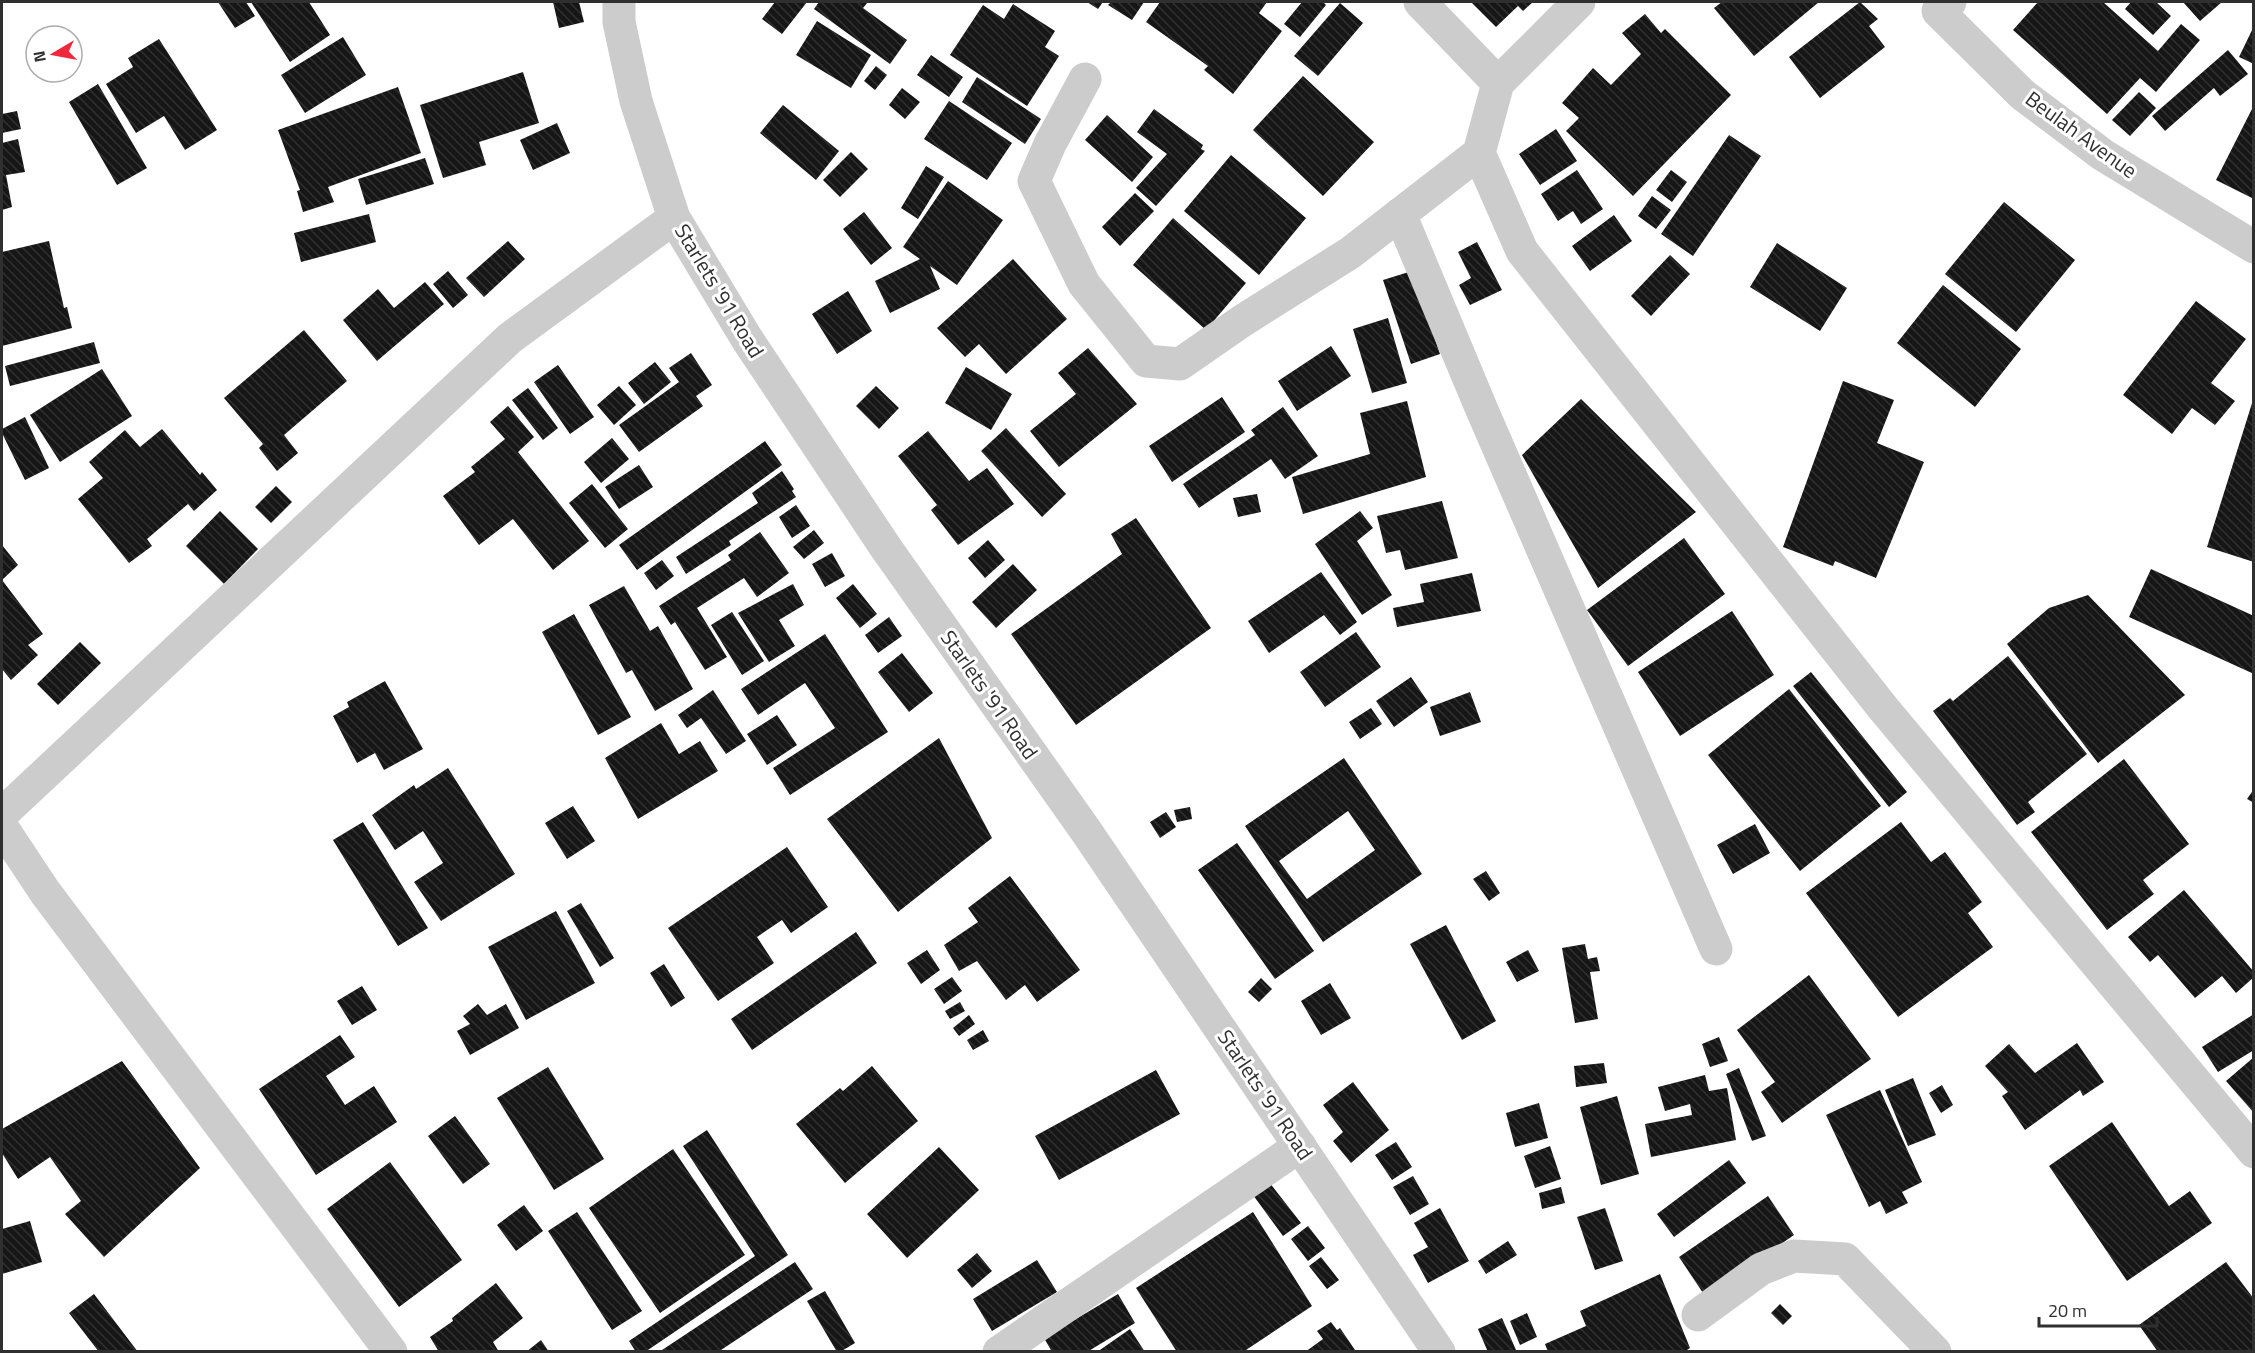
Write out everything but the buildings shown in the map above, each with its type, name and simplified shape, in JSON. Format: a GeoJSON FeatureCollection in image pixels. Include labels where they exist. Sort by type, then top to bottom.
{"type":"FeatureCollection","features":[{"type":"Feature","properties":{"kind":"street","name":"Starlets '91 Road"},"geometry":{"type":"LineString","coordinates":[[618,2],[619,22],[636,101],[674,218],[747,339],[886,548],[1086,831],[1439,1352]]}},
{"type":"Feature","properties":{"kind":"street"},"geometry":{"type":"LineString","coordinates":[[1420,2],[1498,83]]}},
{"type":"Feature","properties":{"kind":"street"},"geometry":{"type":"LineString","coordinates":[[1085,79],[1050,144],[1034,181],[1084,284],[1146,361],[1180,364],[1242,321],[1350,253],[1479,153],[1498,83],[1579,2]]}},
{"type":"Feature","properties":{"kind":"street","name":"Beulah Avenue"},"geometry":{"type":"LineString","coordinates":[[1940,5],[2023,95],[2085,141],[2253,247]]}},
{"type":"Feature","properties":{"kind":"street"},"geometry":{"type":"LineString","coordinates":[[1479,153],[1522,251],[1883,708],[2253,1152]]}},
{"type":"Feature","properties":{"kind":"street"},"geometry":{"type":"LineString","coordinates":[[1400,214],[1482,410],[1716,949]]}},
{"type":"Feature","properties":{"kind":"street"},"geometry":{"type":"LineString","coordinates":[[2,814],[510,338],[674,218]]}},
{"type":"Feature","properties":{"kind":"street"},"geometry":{"type":"LineString","coordinates":[[2,827],[45,892],[391,1352]]}},
{"type":"Feature","properties":{"kind":"street"},"geometry":{"type":"LineString","coordinates":[[999,1352],[1300,1146]]}},
{"type":"Feature","properties":{"kind":"street"},"geometry":{"type":"LineString","coordinates":[[1698,1315],[1761,1269],[1772,1264],[1794,1256],[1845,1259],[1935,1352]]}}]}
